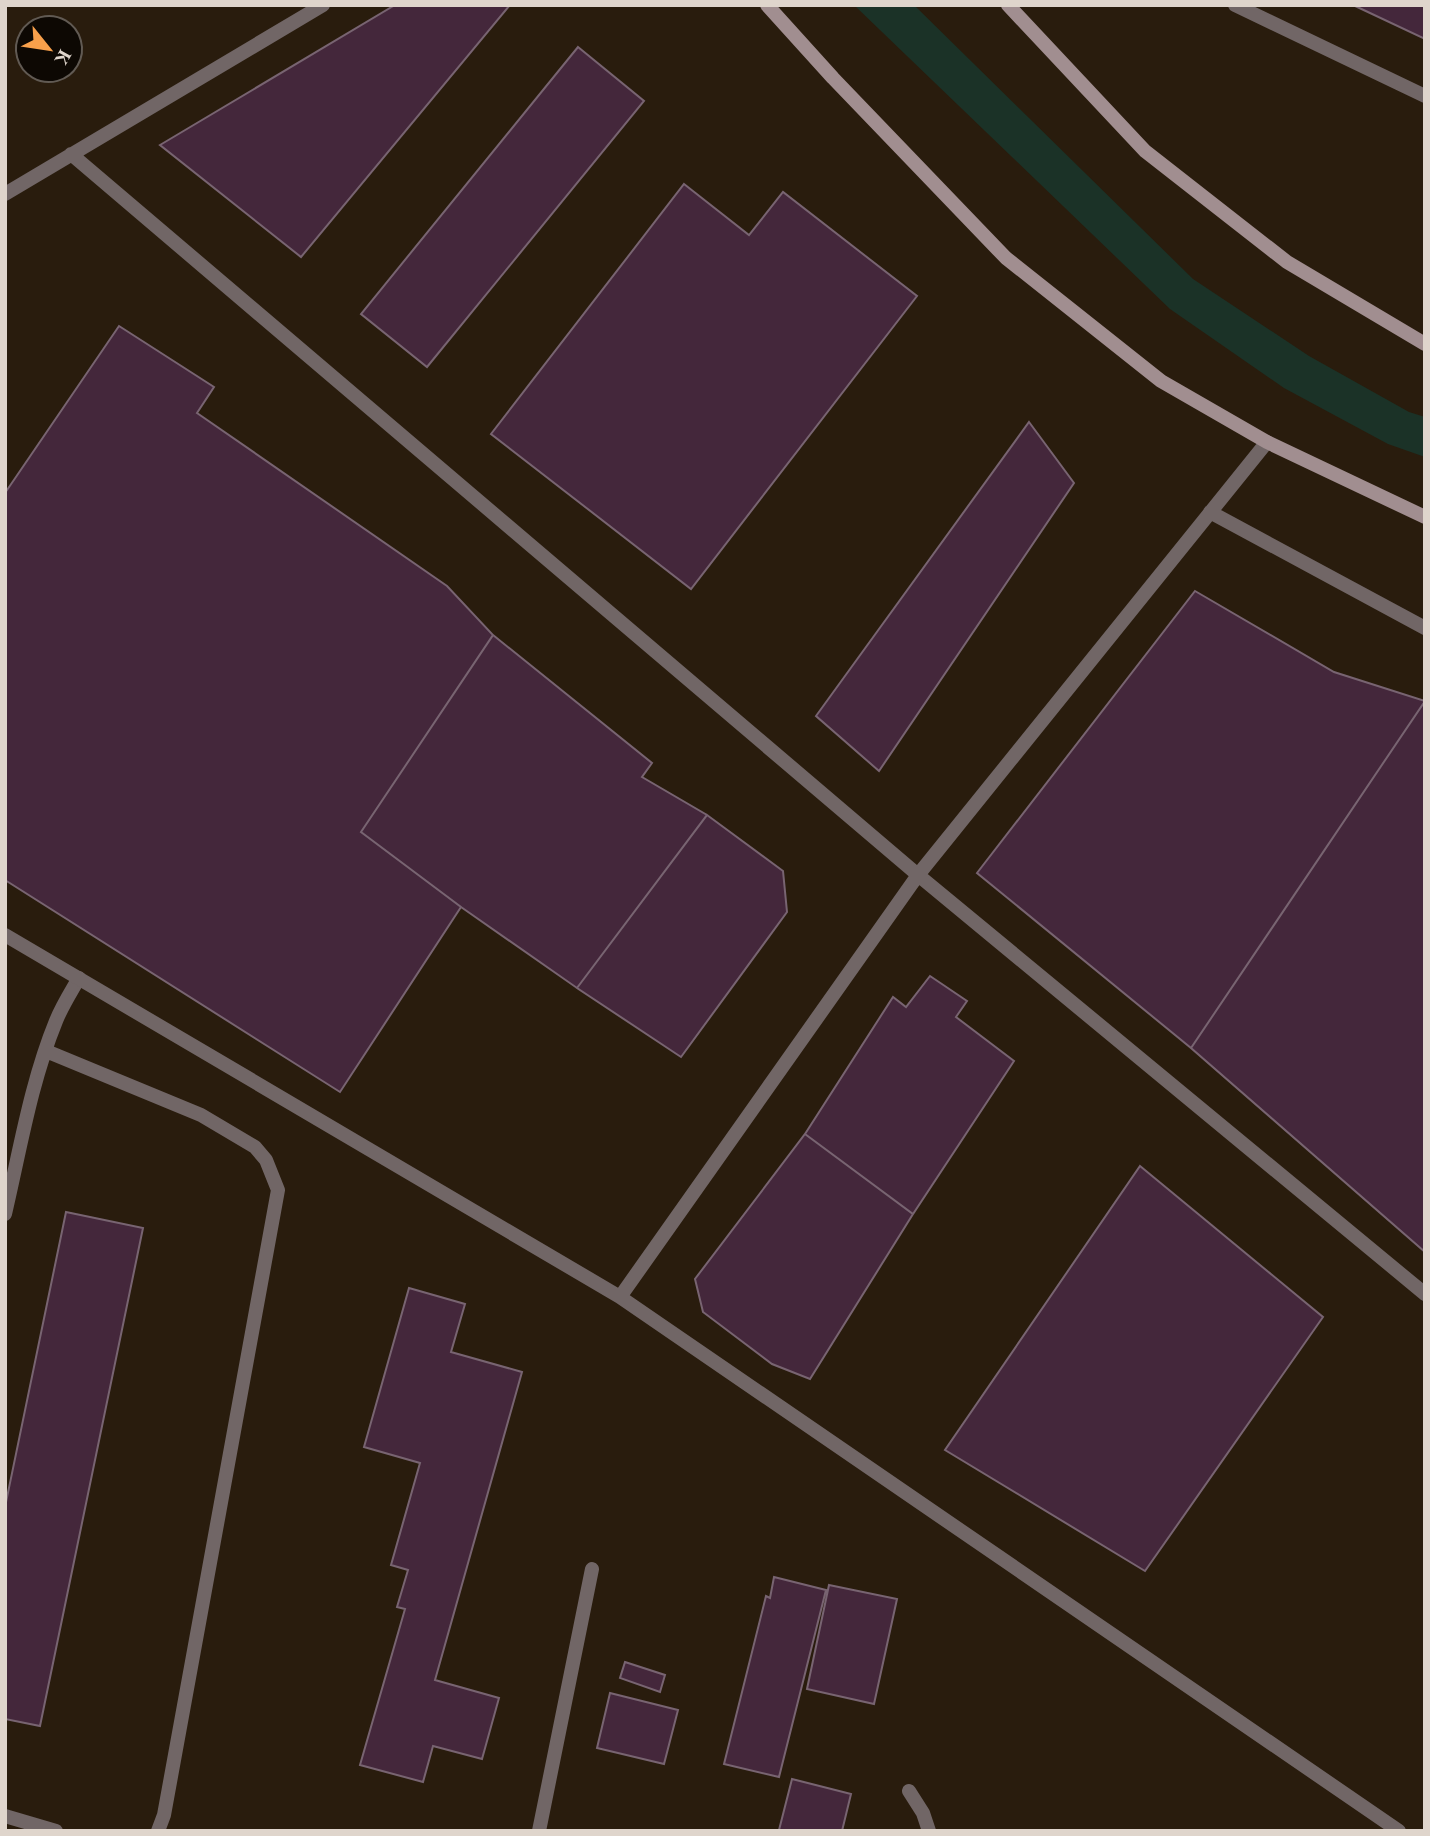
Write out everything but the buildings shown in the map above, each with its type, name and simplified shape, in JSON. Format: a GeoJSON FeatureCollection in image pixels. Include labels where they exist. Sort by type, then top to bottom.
{"type":"FeatureCollection","features":[{"type":"Feature","properties":{"kind":"street"},"geometry":{"type":"LineString","coordinates":[[5,194],[323,5]]}},
{"type":"Feature","properties":{"kind":"street"},"geometry":{"type":"LineString","coordinates":[[767,5],[833,78],[1006,258],[1161,381],[1267,442],[1425,517]]}},
{"type":"Feature","properties":{"kind":"street"},"geometry":{"type":"LineString","coordinates":[[1008,5],[1145,151],[1287,262],[1425,344]]}},
{"type":"Feature","properties":{"kind":"street"},"geometry":{"type":"LineString","coordinates":[[1235,5],[1425,96]]}},
{"type":"Feature","properties":{"kind":"street"},"geometry":{"type":"LineString","coordinates":[[71,155],[918,874],[1425,1294]]}},
{"type":"Feature","properties":{"kind":"street"},"geometry":{"type":"LineString","coordinates":[[620,1297],[918,874],[1267,442]]}},
{"type":"Feature","properties":{"kind":"street"},"geometry":{"type":"LineString","coordinates":[[1210,512],[1425,628]]}},
{"type":"Feature","properties":{"kind":"street"},"geometry":{"type":"LineString","coordinates":[[5,935],[620,1297],[1399,1831]]}},
{"type":"Feature","properties":{"kind":"street"},"geometry":{"type":"LineString","coordinates":[[5,1214],[32,1094],[56,1020],[79,978]]}},
{"type":"Feature","properties":{"kind":"street"},"geometry":{"type":"LineString","coordinates":[[46,1051],[212,1121],[255,1147],[270,1167],[278,1190],[166,1802],[158,1831]]}},
{"type":"Feature","properties":{"kind":"street"},"geometry":{"type":"LineString","coordinates":[[539,1831],[592,1569]]}},
{"type":"Feature","properties":{"kind":"street"},"geometry":{"type":"LineString","coordinates":[[909,1791],[923,1813],[929,1831]]}},
{"type":"Feature","properties":{"kind":"street"},"geometry":{"type":"LineString","coordinates":[[5,1816],[56,1831]]}},
{"type":"Feature","properties":{"kind":"green space"},"geometry":{"type":"Polygon","coordinates":[[[854,5],[914,5],[1193,279],[1309,356],[1409,412],[1425,417],[1425,457],[1388,444],[1284,388],[1170,309],[854,5]]]}}]}
